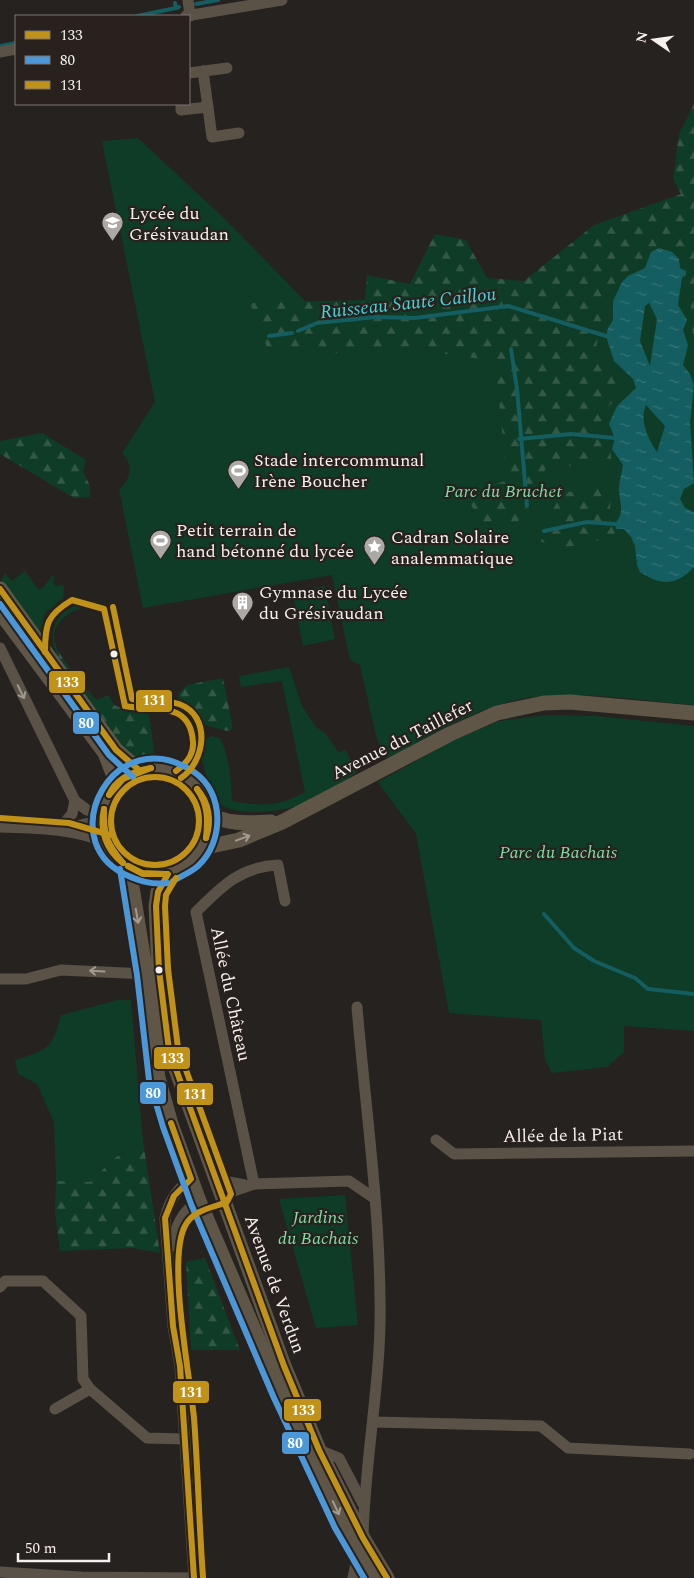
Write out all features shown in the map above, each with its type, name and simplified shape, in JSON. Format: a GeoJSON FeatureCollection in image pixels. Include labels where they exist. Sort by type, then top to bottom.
{"type":"FeatureCollection","features":[{"type":"Feature","properties":{"kind":"main road"},"geometry":{"type":"LineString","coordinates":[[0,589],[116,750],[140,770]]}},
{"type":"Feature","properties":{"kind":"main road"},"geometry":{"type":"LineString","coordinates":[[0,612],[105,753],[117,784]]}},
{"type":"Feature","properties":{"kind":"main road","name":"Avenue du Taillefer"},"geometry":{"type":"LineString","coordinates":[[202,848],[239,840],[282,822],[450,734],[497,713],[544,703],[570,702],[694,712]]}},
{"type":"Feature","properties":{"kind":"main road"},"geometry":{"type":"LineString","coordinates":[[158,767],[176,771],[198,788],[207,805],[209,814],[208,832],[202,848],[188,864],[168,874],[143,874],[129,868],[116,857],[104,836],[102,814],[110,793],[117,784],[140,770],[158,767]]}},
{"type":"Feature","properties":{"kind":"main road","name":"Avenue du Taillefer"},"geometry":{"type":"LineString","coordinates":[[209,814],[221,820],[241,824],[282,822]]}},
{"type":"Feature","properties":{"kind":"main road","name":"Avenue de Verdun"},"geometry":{"type":"LineString","coordinates":[[129,868],[146,974],[158,1078],[171,1124],[199,1201],[282,1395],[343,1524],[374,1578]]}},
{"type":"Feature","properties":{"kind":"main road","name":"Avenue de Verdun"},"geometry":{"type":"LineString","coordinates":[[168,874],[158,892],[156,906],[165,1026],[169,1050],[218,1180],[284,1366],[319,1450],[363,1538],[387,1578]]}},
{"type":"Feature","properties":{"kind":"main road"},"geometry":{"type":"LineString","coordinates":[[191,1179],[218,1180]]}},
{"type":"Feature","properties":{"kind":"main road"},"geometry":{"type":"LineString","coordinates":[[199,1201],[222,1195]]}},
{"type":"Feature","properties":{"kind":"street"},"geometry":{"type":"LineString","coordinates":[[188,0],[188,15]]}},
{"type":"Feature","properties":{"kind":"street"},"geometry":{"type":"LineString","coordinates":[[190,16],[282,0]]}},
{"type":"Feature","properties":{"kind":"street"},"geometry":{"type":"LineString","coordinates":[[0,52],[15,49]]}},
{"type":"Feature","properties":{"kind":"street"},"geometry":{"type":"LineString","coordinates":[[190,73],[227,68]]}},
{"type":"Feature","properties":{"kind":"street"},"geometry":{"type":"LineString","coordinates":[[203,71],[212,137],[239,133]]}},
{"type":"Feature","properties":{"kind":"street"},"geometry":{"type":"LineString","coordinates":[[181,105],[181,110],[208,107]]}},
{"type":"Feature","properties":{"kind":"street"},"geometry":{"type":"LineString","coordinates":[[0,648],[75,802],[87,810],[102,814]]}},
{"type":"Feature","properties":{"kind":"street"},"geometry":{"type":"LineString","coordinates":[[58,830],[72,814],[75,802]]}},
{"type":"Feature","properties":{"kind":"street"},"geometry":{"type":"LineString","coordinates":[[58,830],[93,822],[102,814]]}},
{"type":"Feature","properties":{"kind":"street"},"geometry":{"type":"LineString","coordinates":[[0,828],[58,830],[88,836],[107,843]]}},
{"type":"Feature","properties":{"kind":"street","name":"Allée du Château"},"geometry":{"type":"LineString","coordinates":[[249,1185],[196,912],[215,893],[245,871],[262,866],[278,865],[284,901]]}},
{"type":"Feature","properties":{"kind":"street"},"geometry":{"type":"LineString","coordinates":[[0,979],[26,979],[61,970],[146,974]]}},
{"type":"Feature","properties":{"kind":"street"},"geometry":{"type":"LineString","coordinates":[[357,1006],[374,1198],[380,1299],[374,1422],[364,1506],[363,1538]]}},
{"type":"Feature","properties":{"kind":"street","name":"Allée de la Piat"},"geometry":{"type":"LineString","coordinates":[[436,1140],[454,1154],[694,1151]]}},
{"type":"Feature","properties":{"kind":"street"},"geometry":{"type":"LineString","coordinates":[[0,1572],[81,1577],[194,1578],[180,1366],[173,1326],[166,1218],[169,1202],[180,1188],[191,1179]]}},
{"type":"Feature","properties":{"kind":"street"},"geometry":{"type":"LineString","coordinates":[[218,1180],[249,1185],[349,1181],[374,1198]]}},
{"type":"Feature","properties":{"kind":"street"},"geometry":{"type":"LineString","coordinates":[[222,1195],[249,1185]]}},
{"type":"Feature","properties":{"kind":"street"},"geometry":{"type":"LineString","coordinates":[[170,1258],[176,1224],[190,1206],[199,1201]]}},
{"type":"Feature","properties":{"kind":"street"},"geometry":{"type":"LineString","coordinates":[[2,1282],[43,1280],[80,1316],[83,1379],[90,1389],[147,1438],[185,1438]]}},
{"type":"Feature","properties":{"kind":"street"},"geometry":{"type":"LineString","coordinates":[[55,1409],[90,1389]]}},
{"type":"Feature","properties":{"kind":"street"},"geometry":{"type":"LineString","coordinates":[[374,1422],[541,1426],[568,1448],[690,1454]]}},
{"type":"Feature","properties":{"kind":"street"},"geometry":{"type":"LineString","coordinates":[[319,1450],[339,1458],[364,1506]]}},
{"type":"Feature","properties":{"kind":"street"},"geometry":{"type":"LineString","coordinates":[[353,1578],[355,1568],[362,1556]]}},
{"type":"Feature","properties":{"kind":"green space"},"geometry":{"type":"Polygon","coordinates":[[[694,104],[694,352],[689,280],[683,257],[665,245],[652,247],[645,262],[632,268],[614,286],[604,308],[596,348],[622,378],[619,397],[603,411],[612,462],[546,468],[517,524],[486,528],[465,496],[507,480],[495,361],[406,348],[338,353],[268,350],[250,303],[365,300],[367,275],[410,284],[435,234],[466,240],[487,278],[524,281],[594,225],[681,194],[673,179],[679,134],[694,104]]]}},
{"type":"Feature","properties":{"kind":"green space","name":"Parc du Bruchet"},"geometry":{"type":"Polygon","coordinates":[[[138,138],[227,221],[309,305],[495,301],[694,187],[694,705],[580,695],[542,696],[522,699],[482,711],[388,758],[377,740],[360,665],[350,660],[332,575],[143,608],[119,489],[126,481],[130,472],[128,462],[122,453],[155,402],[102,141],[138,138]]]}},
{"type":"Feature","properties":{"kind":"green space"},"geometry":{"type":"Polygon","coordinates":[[[42,433],[86,460],[83,471],[90,486],[90,497],[74,498],[0,454],[0,441],[42,433]]]}},
{"type":"Feature","properties":{"kind":"green space"},"geometry":{"type":"Polygon","coordinates":[[[613,485],[609,515],[616,537],[567,547],[536,541],[562,493],[613,485]]]}},
{"type":"Feature","properties":{"kind":"green space"},"geometry":{"type":"Polygon","coordinates":[[[25,571],[38,589],[43,588],[53,574],[55,586],[64,585],[63,598],[45,613],[40,633],[0,583],[5,573],[12,581],[25,571]]]}},
{"type":"Feature","properties":{"kind":"green space"},"geometry":{"type":"Polygon","coordinates":[[[325,586],[335,639],[303,646],[292,592],[325,586]]]}},
{"type":"Feature","properties":{"kind":"green space"},"geometry":{"type":"Polygon","coordinates":[[[83,604],[86,607],[68,614],[55,629],[55,643],[58,650],[67,665],[96,700],[109,695],[114,705],[130,712],[149,714],[155,758],[134,758],[126,751],[57,655],[53,638],[53,630],[56,623],[66,611],[83,604]]]}},
{"type":"Feature","properties":{"kind":"green space"},"geometry":{"type":"Polygon","coordinates":[[[289,667],[302,706],[316,727],[325,733],[339,753],[345,749],[357,772],[337,786],[294,807],[255,812],[225,807],[219,803],[212,793],[200,754],[203,742],[212,736],[220,738],[226,753],[232,801],[270,804],[278,803],[305,792],[282,681],[241,687],[239,676],[289,667]]]}},
{"type":"Feature","properties":{"kind":"green space"},"geometry":{"type":"Polygon","coordinates":[[[223,678],[233,729],[227,731],[190,721],[177,706],[179,693],[187,685],[223,678]]]}},
{"type":"Feature","properties":{"kind":"green space","name":"Parc du Bachais"},"geometry":{"type":"Polygon","coordinates":[[[545,715],[597,716],[694,726],[694,1031],[624,1026],[624,1052],[607,1067],[552,1073],[545,1060],[541,1020],[449,1013],[416,834],[378,782],[452,741],[499,721],[545,715]]]}},
{"type":"Feature","properties":{"kind":"green space"},"geometry":{"type":"Polygon","coordinates":[[[118,1000],[131,1000],[143,1141],[116,1157],[90,1183],[56,1181],[54,1122],[37,1084],[18,1074],[15,1060],[35,1054],[47,1046],[55,1035],[61,1015],[118,1000]]]}},
{"type":"Feature","properties":{"kind":"green space"},"geometry":{"type":"Polygon","coordinates":[[[143,1141],[160,1253],[132,1248],[60,1251],[55,1211],[56,1181],[90,1182],[116,1157],[143,1141]]]}},
{"type":"Feature","properties":{"kind":"green space","name":"Jardins du Bachais"},"geometry":{"type":"Polygon","coordinates":[[[345,1195],[358,1325],[316,1328],[279,1199],[345,1195]]]}},
{"type":"Feature","properties":{"kind":"green space"},"geometry":{"type":"Polygon","coordinates":[[[205,1258],[240,1350],[191,1350],[186,1262],[205,1258]]]}},
{"type":"Feature","properties":{"kind":"water"},"geometry":{"type":"Polygon","coordinates":[[[659,248],[672,252],[679,259],[680,268],[686,271],[686,275],[682,278],[678,305],[687,320],[683,330],[688,345],[683,365],[690,374],[694,385],[690,422],[694,483],[684,489],[680,499],[685,508],[694,512],[694,567],[681,578],[668,582],[655,580],[640,572],[637,565],[635,546],[631,537],[624,529],[616,529],[615,524],[621,511],[619,483],[623,465],[612,449],[615,438],[609,424],[617,406],[636,388],[633,379],[614,361],[606,336],[613,320],[613,301],[622,282],[628,276],[645,268],[651,252],[659,248]],[[649,303],[645,306],[640,341],[650,366],[657,319],[649,303]],[[646,405],[644,423],[657,452],[665,426],[646,405]]]}},
{"type":"Feature","properties":{"kind":"waterway"},"geometry":{"type":"LineString","coordinates":[[196,4],[218,0]]}},
{"type":"Feature","properties":{"kind":"waterway"},"geometry":{"type":"LineString","coordinates":[[175,3],[176,8],[179,7]]}},
{"type":"Feature","properties":{"kind":"waterway"},"geometry":{"type":"LineString","coordinates":[[142,15],[176,8]]}},
{"type":"Feature","properties":{"kind":"waterway"},"geometry":{"type":"LineString","coordinates":[[0,46],[15,43]]}},
{"type":"Feature","properties":{"kind":"waterway","name":"Ruisseau Saute Caillou"},"geometry":{"type":"LineString","coordinates":[[298,331],[317,323],[376,317],[415,318],[508,306],[606,336]]}},
{"type":"Feature","properties":{"kind":"waterway","name":"Ruisseau Saute Caillou"},"geometry":{"type":"LineString","coordinates":[[269,336],[292,333]]}},
{"type":"Feature","properties":{"kind":"waterway"},"geometry":{"type":"LineString","coordinates":[[511,349],[517,389],[527,506]]}},
{"type":"Feature","properties":{"kind":"waterway"},"geometry":{"type":"LineString","coordinates":[[519,439],[571,434],[615,438]]}},
{"type":"Feature","properties":{"kind":"waterway"},"geometry":{"type":"LineString","coordinates":[[544,531],[587,522],[615,524]]}},
{"type":"Feature","properties":{"kind":"waterway"},"geometry":{"type":"LineString","coordinates":[[544,914],[574,948],[594,961],[635,978],[648,989],[694,994]]}},
{"type":"Feature","properties":{"kind":"transit line","name":"133"},"geometry":{"type":"LineString","coordinates":[[0,589],[116,750],[139,770]]}},
{"type":"Feature","properties":{"kind":"transit line","name":"133"},"geometry":{"type":"LineString","coordinates":[[45,652],[49,621],[64,605],[72,600],[104,609],[125,706]]}},
{"type":"Feature","properties":{"kind":"transit line","name":"80"},"geometry":{"type":"LineString","coordinates":[[0,604],[109,755],[133,777]]}},
{"type":"Feature","properties":{"kind":"transit line","name":"131"},"geometry":{"type":"LineString","coordinates":[[113,607],[132,699],[179,704],[190,710],[197,718],[200,728],[200,751],[189,771],[181,778]]}},
{"type":"Feature","properties":{"kind":"transit line","name":"133"},"geometry":{"type":"LineString","coordinates":[[125,706],[169,711],[178,714],[185,720],[190,729],[193,746],[189,758],[176,771]]}},
{"type":"Feature","properties":{"kind":"transit line","name":"80"},"geometry":{"type":"LineString","coordinates":[[168,883],[145,882],[124,874],[103,857],[94,835],[94,812],[102,790],[118,771],[139,761],[165,760],[194,772],[204,781],[216,805],[216,831],[213,844],[207,856],[189,873],[173,881]]}},
{"type":"Feature","properties":{"kind":"transit line","name":"133"},"geometry":{"type":"LineString","coordinates":[[109,795],[116,784],[126,776],[151,768]]}},
{"type":"Feature","properties":{"kind":"transit line","name":"133"},"geometry":{"type":"LineString","coordinates":[[109,795],[123,779],[151,768]]}},
{"type":"Feature","properties":{"kind":"transit line","name":"131"},"geometry":{"type":"LineString","coordinates":[[155,777],[172,781],[186,790],[195,804],[199,821],[195,838],[186,852],[172,861],[155,865],[138,861],[124,852],[115,838],[111,821],[115,804],[124,790],[138,781],[155,777]]}},
{"type":"Feature","properties":{"kind":"transit line","name":"133"},"geometry":{"type":"LineString","coordinates":[[197,789],[207,806],[209,825],[206,838]]}},
{"type":"Feature","properties":{"kind":"transit line","name":"133"},"geometry":{"type":"LineString","coordinates":[[197,789],[201,795],[206,812],[206,838]]}},
{"type":"Feature","properties":{"kind":"transit line","name":"133"},"geometry":{"type":"LineString","coordinates":[[104,809],[104,825],[107,838],[123,863]]}},
{"type":"Feature","properties":{"kind":"transit line","name":"133"},"geometry":{"type":"LineString","coordinates":[[104,809],[102,824],[105,839],[112,852],[123,863]]}},
{"type":"Feature","properties":{"kind":"transit line","name":"131"},"geometry":{"type":"LineString","coordinates":[[0,818],[69,823],[110,835]]}},
{"type":"Feature","properties":{"kind":"transit line","name":"133"},"geometry":{"type":"LineString","coordinates":[[128,866],[142,873],[166,874]]}},
{"type":"Feature","properties":{"kind":"transit line","name":"133"},"geometry":{"type":"LineString","coordinates":[[128,866],[143,874],[166,874]]}},
{"type":"Feature","properties":{"kind":"transit line","name":"80"},"geometry":{"type":"LineString","coordinates":[[120,869],[137,975],[149,1080],[163,1127],[191,1204],[274,1398],[335,1528],[364,1578]]}},
{"type":"Feature","properties":{"kind":"transit line","name":"133"},"geometry":{"type":"LineString","coordinates":[[168,874],[158,892],[156,906],[159,970],[169,1050],[284,1366],[319,1450],[363,1538],[387,1578]]}},
{"type":"Feature","properties":{"kind":"transit line","name":"131"},"geometry":{"type":"LineString","coordinates":[[176,878],[166,895],[165,906],[168,969],[178,1048],[231,1194],[227,1202],[203,1210],[188,1221],[180,1242],[178,1264],[181,1319],[194,1418],[203,1577]]}},
{"type":"Feature","properties":{"kind":"transit line","name":"133"},"geometry":{"type":"LineString","coordinates":[[171,1123],[191,1179],[174,1196],[165,1218],[173,1326],[180,1366],[194,1578]]}},
{"type":"Feature","properties":{"kind":"place","name":"Lycée du Grésivaudan"},"geometry":{"type":"Point","coordinates":[113,242]}},
{"type":"Feature","properties":{"kind":"place","name":"Stade intercommunal Irène Boucher"},"geometry":{"type":"Point","coordinates":[238,489]}},
{"type":"Feature","properties":{"kind":"place","name":"Petit terrain de hand bétonné du lycée"},"geometry":{"type":"Point","coordinates":[160,559]}},
{"type":"Feature","properties":{"kind":"place","name":"Cadran Solaire analemmatique"},"geometry":{"type":"Point","coordinates":[375,566]}},
{"type":"Feature","properties":{"kind":"place","name":"Gymnase du Lycée du Grésivaudan"},"geometry":{"type":"Point","coordinates":[243,621]}}]}
